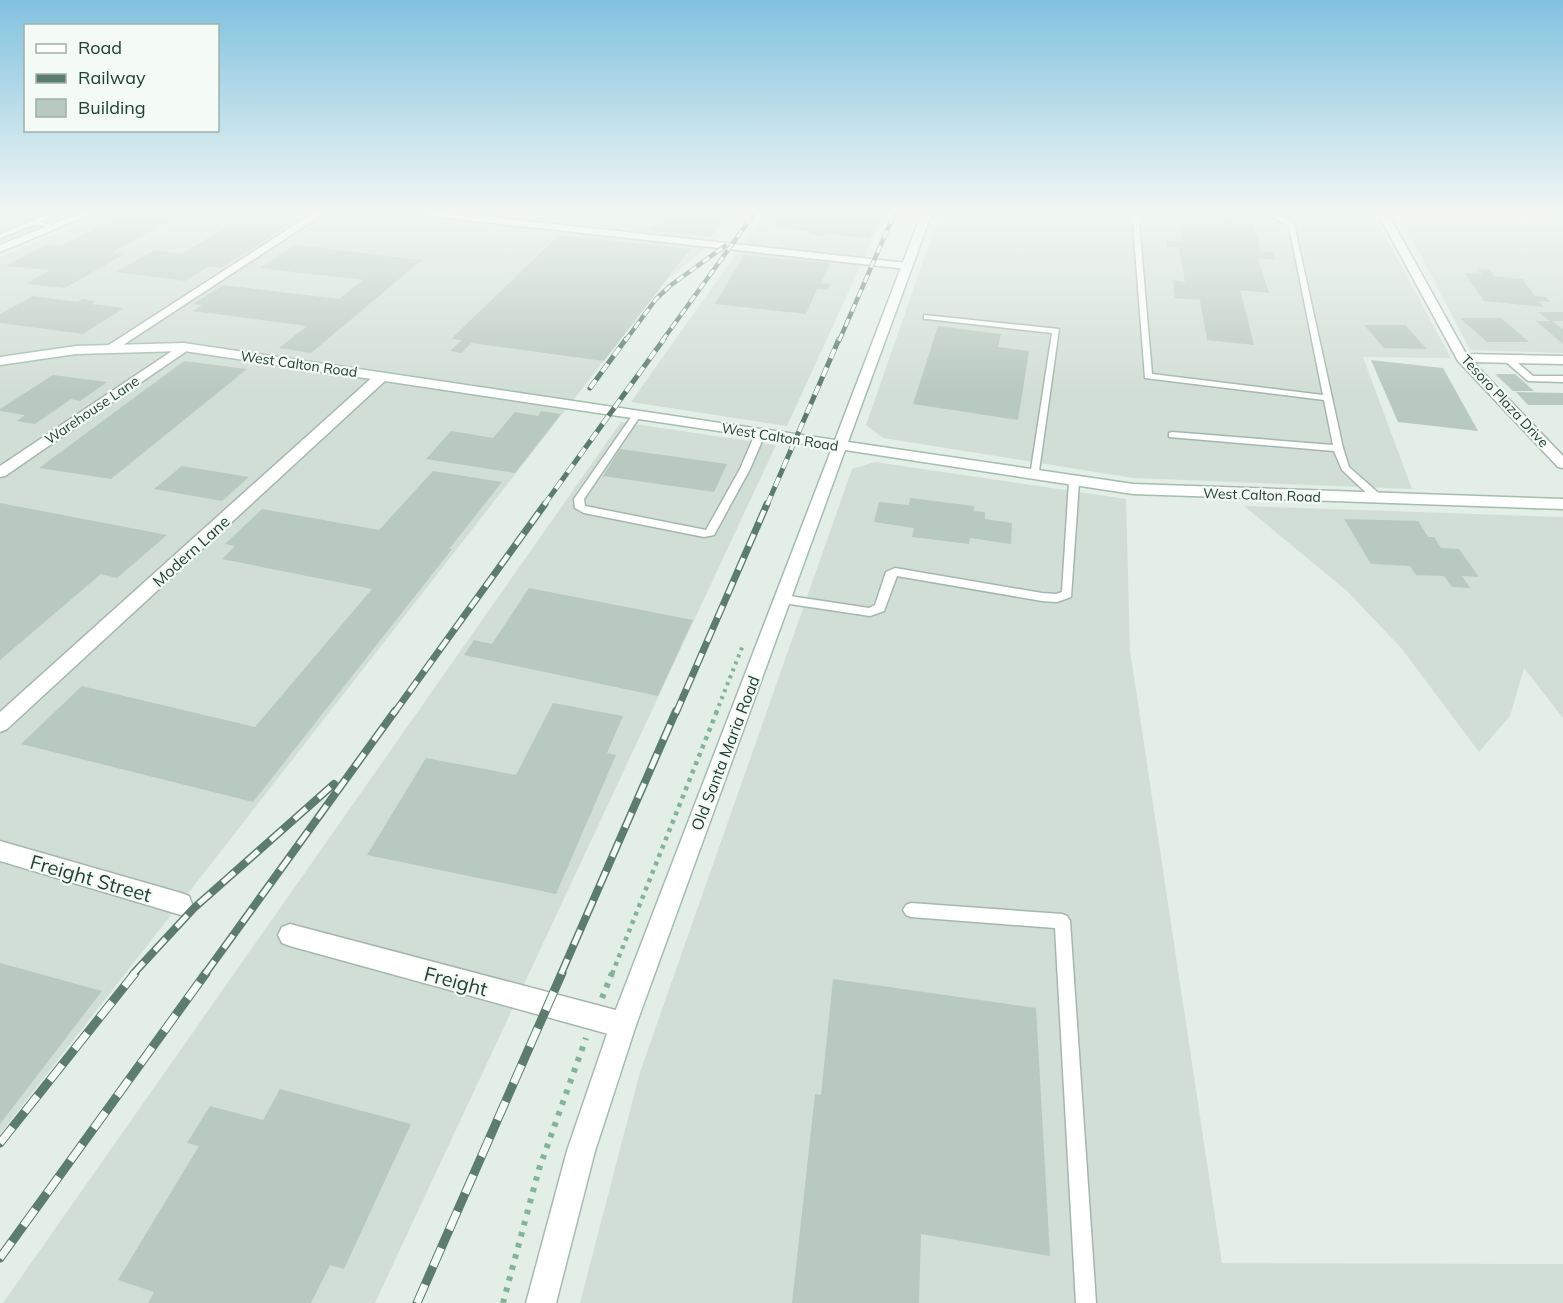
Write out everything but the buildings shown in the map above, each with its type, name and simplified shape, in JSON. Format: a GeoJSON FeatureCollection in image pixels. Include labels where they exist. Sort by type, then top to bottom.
{"type":"FeatureCollection","features":[{"type":"Feature","properties":{"kind":"street"},"geometry":{"type":"LineString","coordinates":[[110,348],[230,271]]}},
{"type":"Feature","properties":{"kind":"street","name":"Old Santa Maria Road"},"geometry":{"type":"LineString","coordinates":[[541,1303],[581,1151],[623,1025],[905,271]]}},
{"type":"Feature","properties":{"kind":"street","name":"Tesoro Plaza Drive"},"geometry":{"type":"LineString","coordinates":[[1414,271],[1462,358],[1563,464]]}},
{"type":"Feature","properties":{"kind":"street","name":"West Calton Road"},"geometry":{"type":"LineString","coordinates":[[0,361],[51,353],[110,348],[184,347],[1074,482],[1133,489],[1563,504]]}},
{"type":"Feature","properties":{"kind":"street","name":"Warehouse Lane"},"geometry":{"type":"LineString","coordinates":[[0,473],[184,347]]}},
{"type":"Feature","properties":{"kind":"street"},"geometry":{"type":"LineString","coordinates":[[1462,358],[1563,360]]}},
{"type":"Feature","properties":{"kind":"street","name":"Modern Lane"},"geometry":{"type":"LineString","coordinates":[[0,724],[381,376]]}},
{"type":"Feature","properties":{"kind":"street","name":"Freight Street"},"geometry":{"type":"LineString","coordinates":[[0,851],[181,904]]}},
{"type":"Feature","properties":{"kind":"street","name":"Freight"},"geometry":{"type":"LineString","coordinates":[[290,935],[623,1025]]}},
{"type":"Feature","properties":{"kind":"lane"},"geometry":{"type":"LineString","coordinates":[[1140,271],[1148,376],[1327,398]]}},
{"type":"Feature","properties":{"kind":"lane"},"geometry":{"type":"LineString","coordinates":[[1301,271],[1338,448],[1345,468],[1379,498]]}},
{"type":"Feature","properties":{"kind":"lane"},"geometry":{"type":"LineString","coordinates":[[927,316],[1056,331],[1035,476]]}},
{"type":"Feature","properties":{"kind":"lane"},"geometry":{"type":"LineString","coordinates":[[1508,359],[1531,379],[1563,379]]}},
{"type":"Feature","properties":{"kind":"lane"},"geometry":{"type":"LineString","coordinates":[[637,416],[579,499],[580,508],[704,534],[710,533],[745,469],[760,434]]}},
{"type":"Feature","properties":{"kind":"lane"},"geometry":{"type":"LineString","coordinates":[[1172,435],[1338,448]]}},
{"type":"Feature","properties":{"kind":"lane"},"geometry":{"type":"LineString","coordinates":[[783,599],[870,612],[880,608],[890,575],[895,572],[1042,597],[1063,597],[1067,594],[1074,482]]}},
{"type":"Feature","properties":{"kind":"lane"},"geometry":{"type":"LineString","coordinates":[[911,910],[1062,921],[1086,1303]]}},
{"type":"Feature","properties":{"kind":"shaded area"},"geometry":{"type":"Polygon","coordinates":[[[0,271],[678,271],[667,280],[0,1134],[0,271]]]}},
{"type":"Feature","properties":{"kind":"shaded area"},"geometry":{"type":"Polygon","coordinates":[[[724,271],[858,271],[787,426],[631,402],[724,271]]]}},
{"type":"Feature","properties":{"kind":"shaded area"},"geometry":{"type":"Polygon","coordinates":[[[920,271],[1404,271],[1451,358],[1363,357],[1412,489],[1133,478],[883,438],[866,425],[920,271]]]}},
{"type":"Feature","properties":{"kind":"shaded area"},"geometry":{"type":"Polygon","coordinates":[[[1429,271],[1563,271],[1563,353],[1470,350],[1429,271]]]}},
{"type":"Feature","properties":{"kind":"shaded area"},"geometry":{"type":"Polygon","coordinates":[[[621,422],[776,445],[375,1303],[3,1303],[621,422]]]}},
{"type":"Feature","properties":{"kind":"shaded area"},"geometry":{"type":"Polygon","coordinates":[[[875,462],[1126,499],[1130,650],[1222,1263],[1563,1264],[1563,1303],[580,1303],[640,1072],[852,469],[875,462]]]}},
{"type":"Feature","properties":{"kind":"shaded area"},"geometry":{"type":"Polygon","coordinates":[[[1244,506],[1563,517],[1563,718],[1524,668],[1510,716],[1479,752],[1402,649],[1347,591],[1244,506]]]}},
{"type":"Feature","properties":{"kind":"railway"},"geometry":{"type":"LineString","coordinates":[[625,341],[656,299],[691,271]]}},
{"type":"Feature","properties":{"kind":"railway"},"geometry":{"type":"LineString","coordinates":[[662,341],[713,271]]}},
{"type":"Feature","properties":{"kind":"railway"},"geometry":{"type":"LineString","coordinates":[[839,341],[870,271]]}},
{"type":"Feature","properties":{"kind":"railway"},"geometry":{"type":"LineString","coordinates":[[590,388],[626,339]]}},
{"type":"Feature","properties":{"kind":"railway"},"geometry":{"type":"LineString","coordinates":[[544,505],[664,339]]}},
{"type":"Feature","properties":{"kind":"railway"},"geometry":{"type":"LineString","coordinates":[[767,505],[839,339]]}},
{"type":"Feature","properties":{"kind":"railway"},"geometry":{"type":"LineString","coordinates":[[394,713],[545,504]]}},
{"type":"Feature","properties":{"kind":"railway"},"geometry":{"type":"LineString","coordinates":[[676,713],[767,504]]}},
{"type":"Feature","properties":{"kind":"railway"},"geometry":{"type":"LineString","coordinates":[[205,974],[395,711]]}},
{"type":"Feature","properties":{"kind":"railway"},"geometry":{"type":"LineString","coordinates":[[561,974],[676,711]]}},
{"type":"Feature","properties":{"kind":"railway"},"geometry":{"type":"LineString","coordinates":[[133,974],[194,908],[334,784]]}},
{"type":"Feature","properties":{"kind":"railway"},"geometry":{"type":"LineString","coordinates":[[0,1143],[135,973]]}},
{"type":"Feature","properties":{"kind":"railway"},"geometry":{"type":"LineString","coordinates":[[0,1258],[206,973]]}},
{"type":"Feature","properties":{"kind":"railway"},"geometry":{"type":"LineString","coordinates":[[417,1303],[562,973]]}}]}
